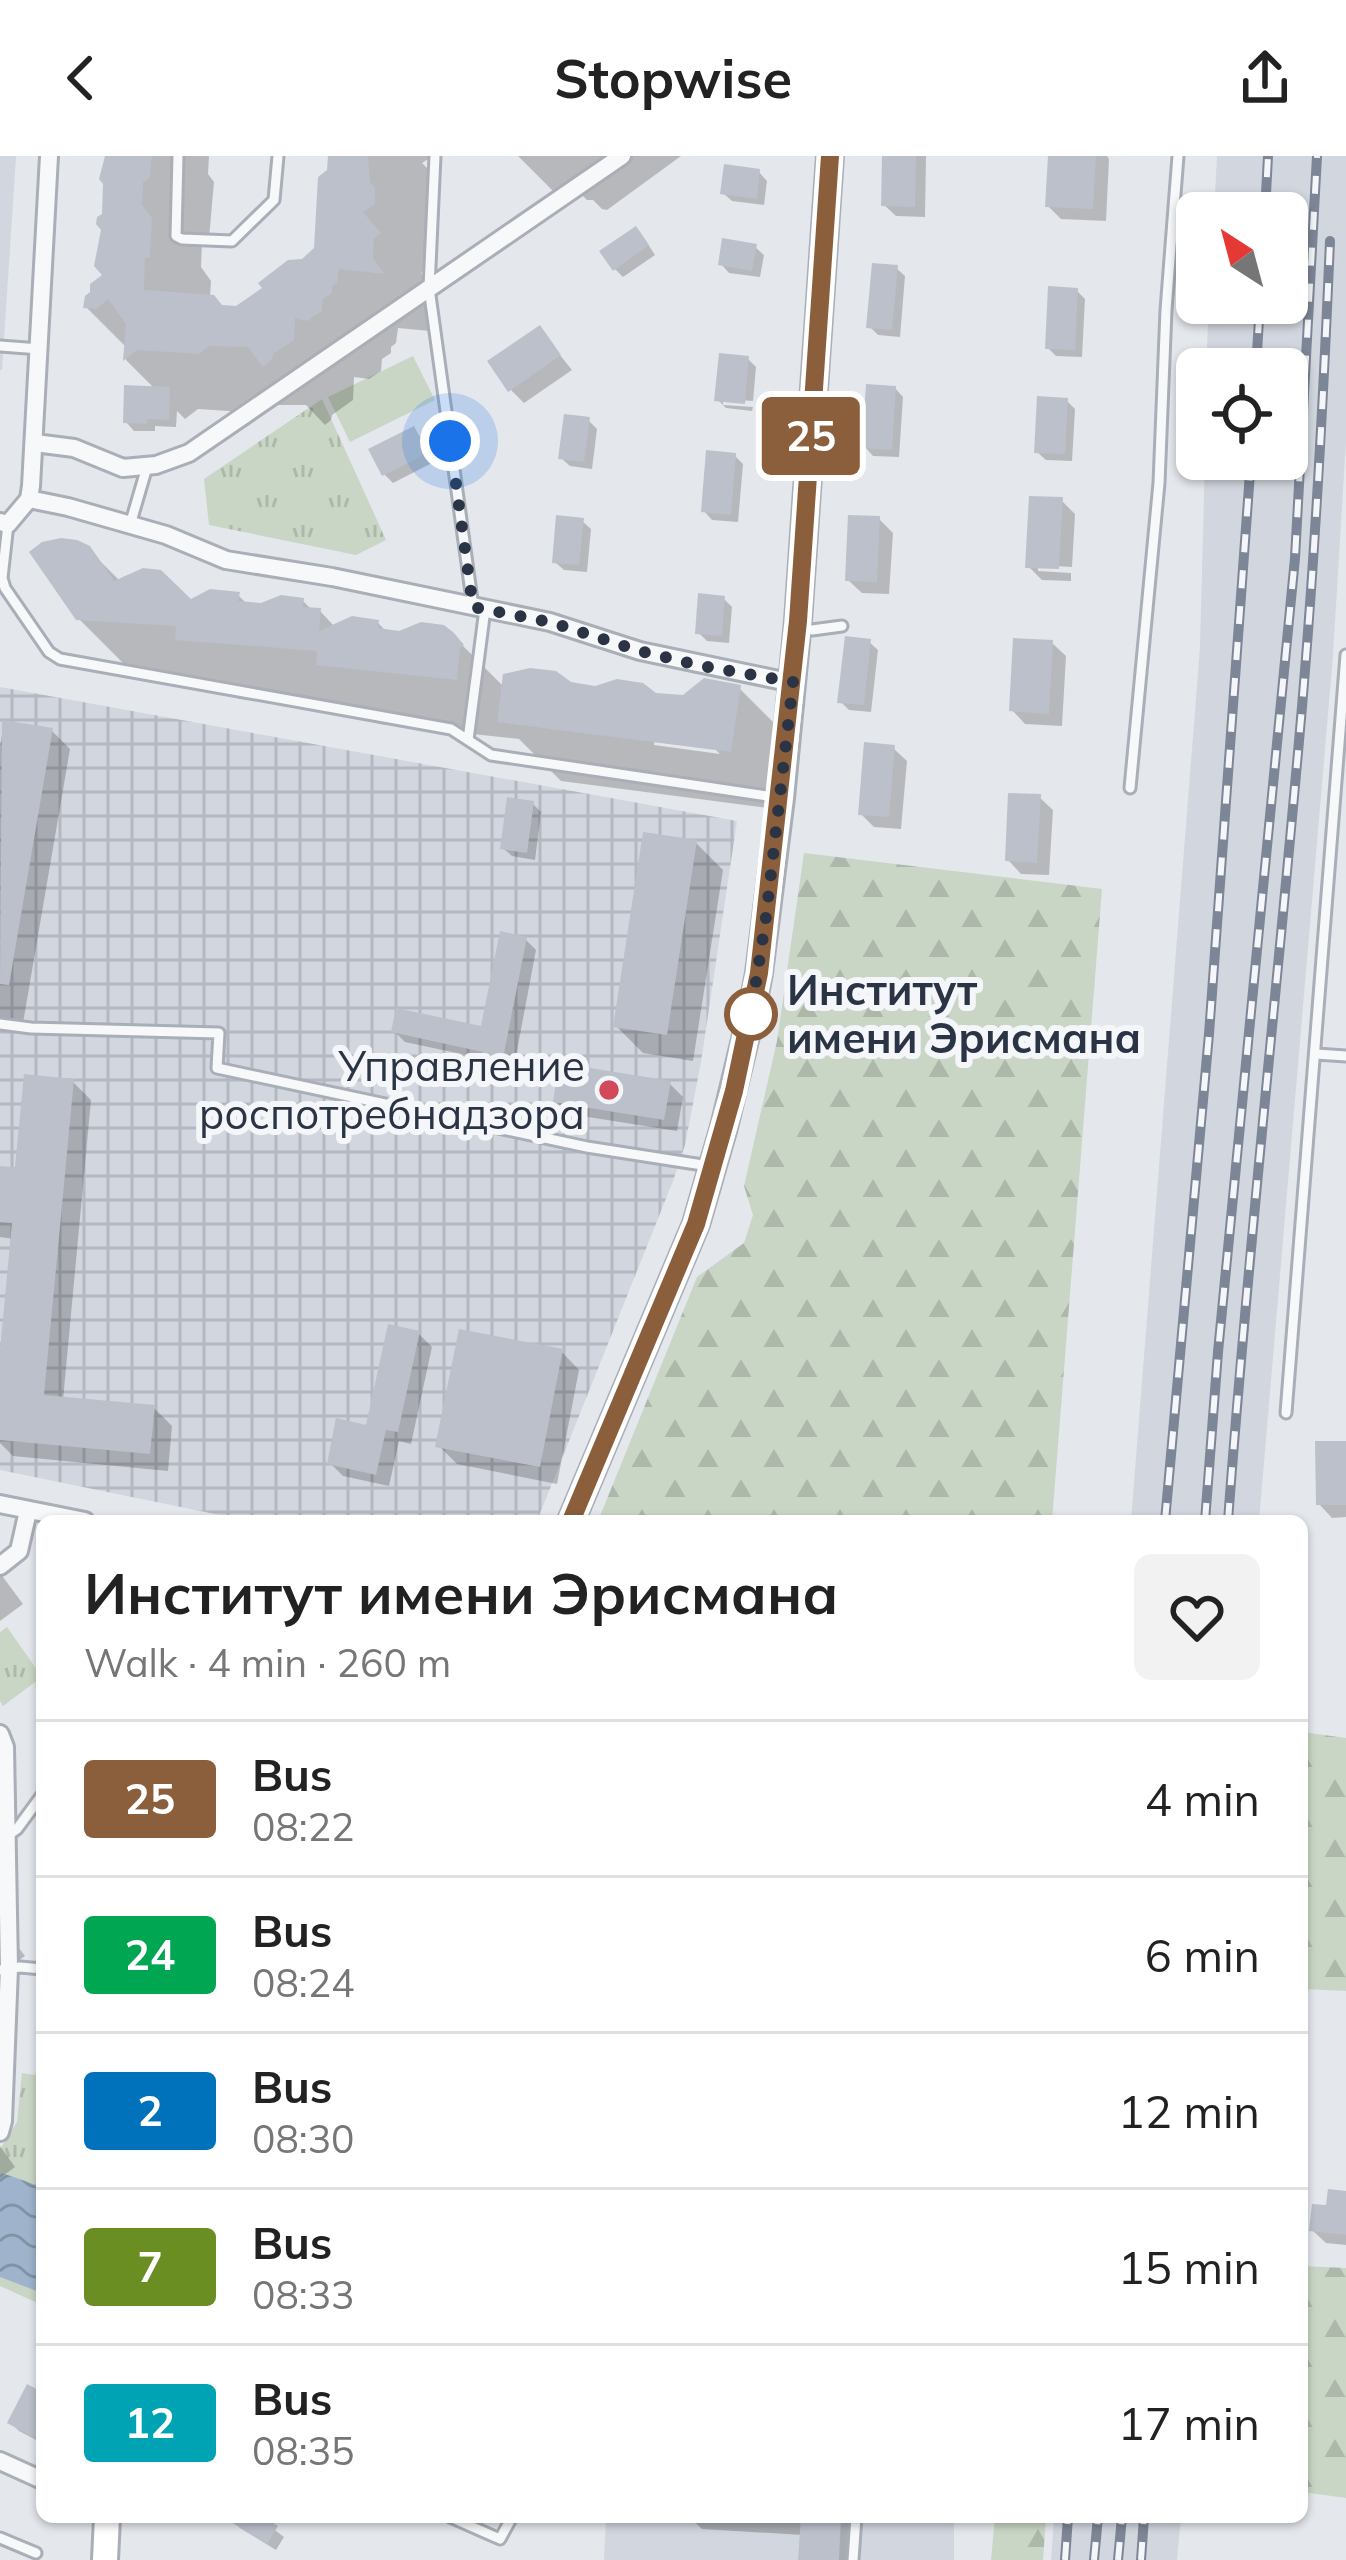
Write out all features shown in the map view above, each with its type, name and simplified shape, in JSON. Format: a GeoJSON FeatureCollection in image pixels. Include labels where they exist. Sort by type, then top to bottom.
{"type":"FeatureCollection","features":[{"type":"Feature","properties":{"kind":"main road"},"geometry":{"type":"LineString","coordinates":[[574,1515],[696,1224],[759,973],[793,682],[805,626],[830,156]]}},
{"type":"Feature","properties":{"kind":"main road"},"geometry":{"type":"LineString","coordinates":[[105,2560],[107,2523]]}},
{"type":"Feature","properties":{"kind":"street"},"geometry":{"type":"LineString","coordinates":[[4,523],[28,499],[35,443],[49,156]]}},
{"type":"Feature","properties":{"kind":"street"},"geometry":{"type":"LineString","coordinates":[[35,443],[74,448],[123,468],[147,467],[189,453],[622,156]]}},
{"type":"Feature","properties":{"kind":"street"},"geometry":{"type":"LineString","coordinates":[[28,499],[166,535],[226,560],[550,622],[678,661],[793,682]]}},
{"type":"Feature","properties":{"kind":"street"},"geometry":{"type":"LineString","coordinates":[[0,1504],[51,1515]]}},
{"type":"Feature","properties":{"kind":"street"},"geometry":{"type":"LineString","coordinates":[[0,1566],[19,1551],[28,1511]]}},
{"type":"Feature","properties":{"kind":"street"},"geometry":{"type":"LineString","coordinates":[[0,1734],[5,1747],[7,1836],[0,2132]]}},
{"type":"Feature","properties":{"kind":"street"},"geometry":{"type":"LineString","coordinates":[[0,2461],[36,2477]]}},
{"type":"Feature","properties":{"kind":"lane"},"geometry":{"type":"LineString","coordinates":[[178,156],[176,236],[232,241],[275,198],[278,156]]}},
{"type":"Feature","properties":{"kind":"lane"},"geometry":{"type":"LineString","coordinates":[[435,156],[429,288],[479,608],[468,740]]}},
{"type":"Feature","properties":{"kind":"lane"},"geometry":{"type":"LineString","coordinates":[[1130,788],[1159,483],[1178,156]]}},
{"type":"Feature","properties":{"kind":"lane"},"geometry":{"type":"LineString","coordinates":[[0,346],[40,349]]}},
{"type":"Feature","properties":{"kind":"lane"},"geometry":{"type":"LineString","coordinates":[[130,525],[147,467]]}},
{"type":"Feature","properties":{"kind":"lane"},"geometry":{"type":"LineString","coordinates":[[4,523],[4,588],[49,652],[60,659],[451,728],[491,755],[781,798]]}},
{"type":"Feature","properties":{"kind":"lane"},"geometry":{"type":"LineString","coordinates":[[805,626],[842,626]]}},
{"type":"Feature","properties":{"kind":"lane"},"geometry":{"type":"LineString","coordinates":[[1286,1413],[1346,655]]}},
{"type":"Feature","properties":{"kind":"lane"},"geometry":{"type":"LineString","coordinates":[[0,1024],[220,1033],[217,1068],[587,1147],[713,1167]]}},
{"type":"Feature","properties":{"kind":"lane"},"geometry":{"type":"LineString","coordinates":[[1316,1054],[1346,1056]]}},
{"type":"Feature","properties":{"kind":"lane"},"geometry":{"type":"LineString","coordinates":[[7,1836],[36,1803]]}},
{"type":"Feature","properties":{"kind":"lane"},"geometry":{"type":"LineString","coordinates":[[4,1969],[36,1969]]}},
{"type":"Feature","properties":{"kind":"lane"},"geometry":{"type":"LineString","coordinates":[[464,2523],[500,2539],[509,2523]]}},
{"type":"Feature","properties":{"kind":"lane"},"geometry":{"type":"LineString","coordinates":[[853,2560],[856,2523]]}},
{"type":"Feature","properties":{"kind":"lane"},"geometry":{"type":"LineString","coordinates":[[0,2537],[36,2553]]}},
{"type":"Feature","properties":{"kind":"shaded area"},"geometry":{"type":"Polygon","coordinates":[[[0,156],[16,156],[2,370],[0,370],[0,156]]]}},
{"type":"Feature","properties":{"kind":"shaded area"},"geometry":{"type":"Polygon","coordinates":[[[1217,156],[1346,156],[1346,441],[1333,655],[1260,1515],[1131,1515],[1200,648],[1204,480],[1308,480],[1308,348],[1207,348],[1208,324],[1308,324],[1308,192],[1215,192],[1217,156]]]}},
{"type":"Feature","properties":{"kind":"shaded area"},"geometry":{"type":"Polygon","coordinates":[[[0,687],[737,821],[685,1145],[539,1515],[220,1515],[0,1470],[0,687]]]}},
{"type":"Feature","properties":{"kind":"shaded area"},"geometry":{"type":"Polygon","coordinates":[[[606,2523],[954,2523],[954,2560],[604,2560],[606,2523]]]}},
{"type":"Feature","properties":{"kind":"shaded area"},"geometry":{"type":"Polygon","coordinates":[[[1054,2523],[1180,2523],[1177,2560],[1051,2560],[1054,2523]]]}},
{"type":"Feature","properties":{"kind":"green space"},"geometry":{"type":"Polygon","coordinates":[[[413,356],[435,400],[350,442],[328,397],[413,356]]]}},
{"type":"Feature","properties":{"kind":"green space"},"geometry":{"type":"Polygon","coordinates":[[[322,399],[386,540],[356,555],[209,525],[204,479],[322,399]]]}},
{"type":"Feature","properties":{"kind":"green space"},"geometry":{"type":"Polygon","coordinates":[[[804,853],[1102,889],[1052,1515],[600,1515],[697,1277],[744,1243],[753,1215],[744,1186],[777,1041],[804,853]]]}},
{"type":"Feature","properties":{"kind":"green space"},"geometry":{"type":"Polygon","coordinates":[[[7,1627],[36,1668],[36,1681],[3,1706],[0,1701],[0,1632],[7,1627]]]}},
{"type":"Feature","properties":{"kind":"green space"},"geometry":{"type":"Polygon","coordinates":[[[1308,1733],[1346,1738],[1346,1991],[1308,1989],[1308,1733]]]}},
{"type":"Feature","properties":{"kind":"green space"},"geometry":{"type":"Polygon","coordinates":[[[22,2073],[36,2075],[36,2302],[0,2286],[0,2149],[17,2122],[22,2073]]]}},
{"type":"Feature","properties":{"kind":"green space"},"geometry":{"type":"Polygon","coordinates":[[[1308,2266],[1346,2268],[1346,2498],[1308,2493],[1308,2266]]]}},
{"type":"Feature","properties":{"kind":"green space"},"geometry":{"type":"Polygon","coordinates":[[[994,2523],[1046,2523],[1043,2560],[991,2560],[994,2523]]]}},
{"type":"Feature","properties":{"kind":"water"},"geometry":{"type":"Polygon","coordinates":[[[0,2175],[36,2185],[36,2291],[0,2277],[0,2175]]]}},
{"type":"Feature","properties":{"kind":"building"},"geometry":{"type":"Polygon","coordinates":[[[105,156],[152,156],[150,178],[143,182],[142,205],[152,218],[144,290],[214,295],[222,305],[236,306],[262,288],[258,283],[288,260],[302,259],[314,248],[318,177],[327,170],[328,156],[368,156],[375,204],[363,212],[381,233],[374,238],[373,258],[385,274],[339,269],[322,311],[307,321],[295,318],[294,340],[263,367],[248,347],[209,346],[199,354],[137,350],[123,361],[126,324],[108,299],[96,309],[83,308],[90,284],[102,275],[94,266],[101,230],[97,217],[102,214],[99,179],[105,156]]]}},
{"type":"Feature","properties":{"kind":"building"},"geometry":{"type":"Polygon","coordinates":[[[882,156],[916,156],[915,207],[881,206],[882,156]]]}},
{"type":"Feature","properties":{"kind":"building"},"geometry":{"type":"Polygon","coordinates":[[[1048,156],[1096,156],[1093,209],[1045,207],[1048,156]]]}},
{"type":"Feature","properties":{"kind":"building"},"geometry":{"type":"Polygon","coordinates":[[[724,164],[760,169],[757,199],[720,194],[724,164]]]}},
{"type":"Feature","properties":{"kind":"building"},"geometry":{"type":"Polygon","coordinates":[[[636,226],[649,245],[613,271],[599,251],[636,226]]]}},
{"type":"Feature","properties":{"kind":"building"},"geometry":{"type":"Polygon","coordinates":[[[722,238],[757,244],[752,271],[718,265],[722,238]]]}},
{"type":"Feature","properties":{"kind":"building"},"geometry":{"type":"Polygon","coordinates":[[[872,263],[898,265],[892,330],[866,328],[872,263]]]}},
{"type":"Feature","properties":{"kind":"building"},"geometry":{"type":"Polygon","coordinates":[[[1048,286],[1078,288],[1075,350],[1045,349],[1048,286]]]}},
{"type":"Feature","properties":{"kind":"building"},"geometry":{"type":"Polygon","coordinates":[[[540,325],[561,355],[508,392],[487,361],[540,325]]]}},
{"type":"Feature","properties":{"kind":"building"},"geometry":{"type":"Polygon","coordinates":[[[719,353],[749,356],[745,404],[714,401],[719,353]]]}},
{"type":"Feature","properties":{"kind":"building"},"geometry":{"type":"Polygon","coordinates":[[[866,384],[896,386],[892,450],[862,448],[866,384]]]}},
{"type":"Feature","properties":{"kind":"building"},"geometry":{"type":"Polygon","coordinates":[[[124,385],[170,387],[169,420],[123,423],[124,385]]]}},
{"type":"Feature","properties":{"kind":"building"},"geometry":{"type":"Polygon","coordinates":[[[1037,396],[1068,398],[1065,454],[1034,453],[1037,396]]]}},
{"type":"Feature","properties":{"kind":"building"},"geometry":{"type":"Polygon","coordinates":[[[564,414],[590,417],[584,462],[558,459],[564,414]]]}},
{"type":"Feature","properties":{"kind":"building"},"geometry":{"type":"Polygon","coordinates":[[[414,426],[428,453],[382,476],[368,449],[414,426]]]}},
{"type":"Feature","properties":{"kind":"building"},"geometry":{"type":"Polygon","coordinates":[[[706,450],[736,453],[731,515],[701,512],[706,450]]]}},
{"type":"Feature","properties":{"kind":"building"},"geometry":{"type":"Polygon","coordinates":[[[1029,496],[1063,497],[1059,569],[1025,568],[1029,496]]]}},
{"type":"Feature","properties":{"kind":"building"},"geometry":{"type":"Polygon","coordinates":[[[556,515],[584,518],[579,565],[552,563],[556,515]]]}},
{"type":"Feature","properties":{"kind":"building"},"geometry":{"type":"Polygon","coordinates":[[[848,515],[880,516],[877,582],[845,581],[848,515]]]}},
{"type":"Feature","properties":{"kind":"building"},"geometry":{"type":"Polygon","coordinates":[[[61,538],[90,546],[114,581],[143,568],[161,570],[191,599],[210,589],[240,592],[238,601],[261,603],[281,595],[304,598],[303,607],[321,608],[319,631],[352,616],[379,620],[378,628],[399,631],[421,622],[444,625],[464,645],[457,680],[316,665],[317,651],[175,640],[176,626],[76,620],[29,552],[42,542],[61,538]]]}},
{"type":"Feature","properties":{"kind":"building"},"geometry":{"type":"Polygon","coordinates":[[[698,593],[725,596],[722,636],[695,634],[698,593]]]}},
{"type":"Feature","properties":{"kind":"building"},"geometry":{"type":"Polygon","coordinates":[[[845,636],[871,639],[864,705],[837,703],[845,636]]]}},
{"type":"Feature","properties":{"kind":"building"},"geometry":{"type":"Polygon","coordinates":[[[1013,638],[1053,640],[1049,714],[1009,711],[1013,638]]]}},
{"type":"Feature","properties":{"kind":"building"},"geometry":{"type":"Polygon","coordinates":[[[530,668],[556,671],[571,682],[595,686],[617,679],[643,683],[656,693],[683,695],[704,678],[741,685],[731,752],[497,722],[503,674],[530,668]]]}},
{"type":"Feature","properties":{"kind":"building"},"geometry":{"type":"Polygon","coordinates":[[[2,720],[53,728],[9,985],[0,984],[2,720]]]}},
{"type":"Feature","properties":{"kind":"building"},"geometry":{"type":"Polygon","coordinates":[[[864,742],[895,745],[889,817],[858,815],[864,742]]]}},
{"type":"Feature","properties":{"kind":"building"},"geometry":{"type":"Polygon","coordinates":[[[1008,793],[1041,794],[1037,863],[1005,861],[1008,793]]]}},
{"type":"Feature","properties":{"kind":"building"},"geometry":{"type":"Polygon","coordinates":[[[507,797],[534,801],[527,853],[500,849],[507,797]]]}},
{"type":"Feature","properties":{"kind":"building"},"geometry":{"type":"Polygon","coordinates":[[[643,832],[697,840],[667,1035],[613,1027],[643,832]]]}},
{"type":"Feature","properties":{"kind":"building"},"geometry":{"type":"Polygon","coordinates":[[[500,931],[527,937],[501,1068],[481,1064],[483,1052],[391,1032],[396,1008],[481,1026],[500,931]]]}},
{"type":"Feature","properties":{"kind":"building"},"geometry":{"type":"Polygon","coordinates":[[[559,1063],[671,1081],[664,1120],[553,1102],[559,1063]]]}},
{"type":"Feature","properties":{"kind":"building"},"geometry":{"type":"Polygon","coordinates":[[[24,1074],[74,1079],[44,1395],[155,1405],[150,1454],[0,1440],[0,1350],[12,1223],[0,1222],[0,1166],[15,1167],[24,1074]]]}},
{"type":"Feature","properties":{"kind":"building"},"geometry":{"type":"Polygon","coordinates":[[[388,1324],[420,1331],[398,1432],[386,1430],[376,1475],[327,1464],[336,1418],[366,1425],[388,1324]]]}},
{"type":"Feature","properties":{"kind":"building"},"geometry":{"type":"Polygon","coordinates":[[[459,1329],[563,1349],[540,1467],[435,1447],[459,1329]]]}},
{"type":"Feature","properties":{"kind":"building"},"geometry":{"type":"Polygon","coordinates":[[[1315,1441],[1346,1441],[1346,1505],[1316,1505],[1315,1441]]]}},
{"type":"Feature","properties":{"kind":"building"},"geometry":{"type":"Polygon","coordinates":[[[1328,2189],[1346,2191],[1346,2235],[1309,2231],[1312,2204],[1326,2205],[1328,2189]]]}},
{"type":"Feature","properties":{"kind":"building"},"geometry":{"type":"Polygon","coordinates":[[[27,2384],[36,2389],[35,2438],[7,2423],[27,2384]]]}},
{"type":"Feature","properties":{"kind":"building"},"geometry":{"type":"Polygon","coordinates":[[[233,2523],[278,2526],[267,2544],[233,2523]]]}},
{"type":"Feature","properties":{"kind":"building"},"geometry":{"type":"Polygon","coordinates":[[[801,2523],[841,2523],[839,2560],[798,2560],[801,2523]]]}},
{"type":"Feature","properties":{"kind":"railway"},"geometry":{"type":"LineString","coordinates":[[1266,192],[1268,156]]}},
{"type":"Feature","properties":{"kind":"railway"},"geometry":{"type":"LineString","coordinates":[[1205,1515],[1295,558],[1317,156]]}},
{"type":"Feature","properties":{"kind":"railway"},"geometry":{"type":"LineString","coordinates":[[1228,1515],[1304,679],[1330,241]]}},
{"type":"Feature","properties":{"kind":"railway"},"geometry":{"type":"LineString","coordinates":[[1257,348],[1259,324]]}},
{"type":"Feature","properties":{"kind":"railway"},"geometry":{"type":"LineString","coordinates":[[1166,1515],[1209,1034],[1249,480]]}},
{"type":"Feature","properties":{"kind":"railway"},"geometry":{"type":"LineString","coordinates":[[1065,2560],[1068,2523]]}},
{"type":"Feature","properties":{"kind":"railway"},"geometry":{"type":"LineString","coordinates":[[1094,2560],[1097,2523]]}},
{"type":"Feature","properties":{"kind":"railway"},"geometry":{"type":"LineString","coordinates":[[1118,2560],[1121,2523]]}},
{"type":"Feature","properties":{"kind":"railway"},"geometry":{"type":"LineString","coordinates":[[1141,2560],[1144,2523]]}},
{"type":"Feature","properties":{"kind":"bus line","name":"25"},"geometry":{"type":"LineString","coordinates":[[573,1515],[696,1224],[734,1091],[759,973],[798,621],[830,156]]}},
{"type":"Feature","properties":{"kind":"place","name":"Институт имени Эрисмана"},"geometry":{"type":"Point","coordinates":[751,1014]}},
{"type":"Feature","properties":{"kind":"place","name":"Управление роспотребнадзора"},"geometry":{"type":"Point","coordinates":[609,1090]}},
{"type":"Feature","properties":{"kind":"route"},"geometry":{"type":"LineString","coordinates":[[450,441],[473,607],[550,622],[697,665],[793,682],[751,1014]]}}]}
